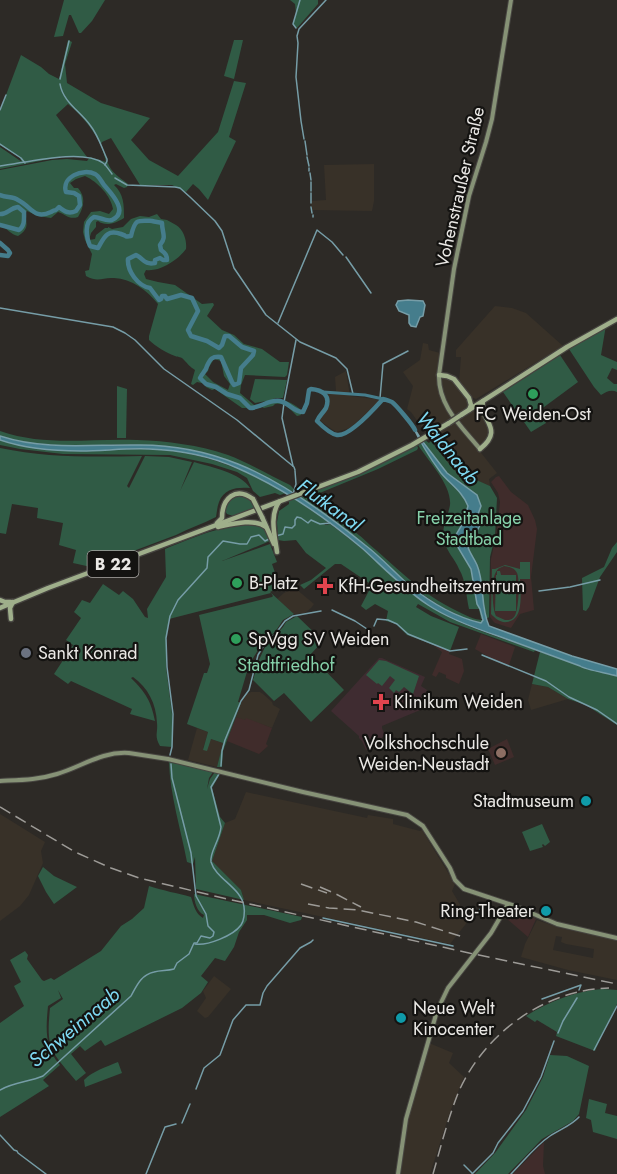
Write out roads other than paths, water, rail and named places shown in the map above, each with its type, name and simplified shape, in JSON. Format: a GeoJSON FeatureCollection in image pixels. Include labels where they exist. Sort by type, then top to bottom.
{"type":"FeatureCollection","features":[{"type":"Feature","properties":{"kind":"main road","name":"Vohenstraußer Straße"},"geometry":{"type":"LineString","coordinates":[[480,449],[441,397],[439,375],[456,259],[470,196],[492,119],[511,0]]}},
{"type":"Feature","properties":{"kind":"main road","name":"B 22"},"geometry":{"type":"LineString","coordinates":[[0,608],[358,472],[428,436],[567,346],[617,319]]}},
{"type":"Feature","properties":{"kind":"main road"},"geometry":{"type":"LineString","coordinates":[[439,375],[454,379],[474,401],[484,400]]}},
{"type":"Feature","properties":{"kind":"main road"},"geometry":{"type":"LineString","coordinates":[[469,398],[471,405],[469,410],[477,409],[483,412]]}},
{"type":"Feature","properties":{"kind":"main road"},"geometry":{"type":"LineString","coordinates":[[480,449],[488,441],[491,431],[481,405],[484,400]]}},
{"type":"Feature","properties":{"kind":"main road"},"geometry":{"type":"LineString","coordinates":[[209,527],[221,520],[223,506],[229,497],[237,494],[247,495],[253,499],[275,544]]}},
{"type":"Feature","properties":{"kind":"main road"},"geometry":{"type":"LineString","coordinates":[[277,552],[275,508],[281,501]]}},
{"type":"Feature","properties":{"kind":"main road"},"geometry":{"type":"LineString","coordinates":[[223,506],[228,517],[241,516]]}},
{"type":"Feature","properties":{"kind":"main road","name":"B 22"},"geometry":{"type":"LineString","coordinates":[[209,527],[252,523],[266,527]]}},
{"type":"Feature","properties":{"kind":"main road"},"geometry":{"type":"LineString","coordinates":[[0,600],[13,602],[10,608],[11,619],[6,611],[0,608]]}},
{"type":"Feature","properties":{"kind":"main road"},"geometry":{"type":"LineString","coordinates":[[0,781],[48,777],[101,756],[122,753],[168,759],[407,815],[423,825],[458,885],[557,924],[617,938]]}},
{"type":"Feature","properties":{"kind":"main road"},"geometry":{"type":"LineString","coordinates":[[398,1174],[406,1119],[437,1011],[446,991],[491,933],[508,904]]}},
{"type":"Feature","properties":{"kind":"water"},"geometry":{"type":"Polygon","coordinates":[[[398,301],[423,301],[425,305],[423,316],[420,317],[416,327],[411,326],[409,315],[399,311],[396,305],[398,301]]]}},
{"type":"Feature","properties":{"kind":"water"},"geometry":{"type":"Polygon","coordinates":[[[412,425],[447,473],[477,495],[481,506],[477,517],[482,521],[476,533],[468,534],[467,543],[479,572],[484,611],[489,626],[572,656],[617,669],[617,676],[583,667],[444,615],[411,592],[334,526],[270,484],[227,464],[194,454],[171,451],[140,449],[61,451],[0,440],[0,436],[35,444],[165,446],[203,453],[238,464],[272,480],[336,522],[425,597],[452,613],[481,623],[483,620],[477,604],[471,569],[455,539],[468,506],[460,492],[437,467],[412,425]]]}},
{"type":"Feature","properties":{"kind":"waterway"},"geometry":{"type":"LineString","coordinates":[[296,28],[293,24],[300,0]]}},
{"type":"Feature","properties":{"kind":"waterway"},"geometry":{"type":"LineString","coordinates":[[304,139],[296,77],[297,36],[299,29],[326,0]]}},
{"type":"Feature","properties":{"kind":"waterway"},"geometry":{"type":"LineString","coordinates":[[60,79],[69,41]]}},
{"type":"Feature","properties":{"kind":"waterway"},"geometry":{"type":"LineString","coordinates":[[60,84],[68,101],[95,133],[107,159],[105,165]]}},
{"type":"Feature","properties":{"kind":"waterway"},"geometry":{"type":"LineString","coordinates":[[0,110],[6,95]]}},
{"type":"Feature","properties":{"kind":"waterway"},"geometry":{"type":"LineString","coordinates":[[305,141],[307,155]]}},
{"type":"Feature","properties":{"kind":"waterway"},"geometry":{"type":"LineString","coordinates":[[0,144],[25,163]]}},
{"type":"Feature","properties":{"kind":"waterway"},"geometry":{"type":"LineString","coordinates":[[0,166],[53,158],[82,157],[103,163],[112,174]]}},
{"type":"Feature","properties":{"kind":"waterway"},"geometry":{"type":"LineString","coordinates":[[307,157],[309,166]]}},
{"type":"Feature","properties":{"kind":"waterway","name":"Waldnaab"},"geometry":{"type":"LineString","coordinates":[[0,195],[16,199],[37,214],[45,214],[59,207],[67,212],[74,212],[80,205],[79,196],[66,192],[67,182],[79,173],[95,174],[114,197],[119,212],[112,220],[94,217],[91,219],[87,230],[90,246],[98,248],[106,235],[112,233],[131,236],[135,224],[140,221],[162,223],[164,237],[160,245],[167,260],[160,258],[155,260],[155,263],[149,263],[136,255],[128,259],[129,268],[134,277],[141,284],[150,288],[159,300],[162,296],[167,299],[181,295],[192,298],[198,311],[188,330],[191,336],[219,348],[225,336],[229,336],[242,347],[254,351],[241,368],[239,383],[234,385],[221,357],[218,357],[210,360],[200,378],[206,384],[240,398],[250,408],[272,401],[280,401],[303,412],[309,390],[319,391],[324,394],[327,403],[317,421],[337,435],[355,427],[384,399],[392,402],[415,430]]}},
{"type":"Feature","properties":{"kind":"waterway"},"geometry":{"type":"LineString","coordinates":[[310,173],[311,180]]}},
{"type":"Feature","properties":{"kind":"waterway"},"geometry":{"type":"LineString","coordinates":[[115,178],[127,185],[180,188],[190,197],[222,231],[234,268],[266,315],[300,342],[336,358],[347,369],[353,394]]}},
{"type":"Feature","properties":{"kind":"waterway"},"geometry":{"type":"LineString","coordinates":[[311,182],[311,191]]}},
{"type":"Feature","properties":{"kind":"waterway"},"geometry":{"type":"LineString","coordinates":[[311,193],[311,203]]}},
{"type":"Feature","properties":{"kind":"waterway","name":"Waldnaab"},"geometry":{"type":"LineString","coordinates":[[0,214],[18,207],[24,212],[23,224],[19,230],[0,225]]}},
{"type":"Feature","properties":{"kind":"waterway"},"geometry":{"type":"LineString","coordinates":[[311,207],[312,213]]}},
{"type":"Feature","properties":{"kind":"waterway"},"geometry":{"type":"LineString","coordinates":[[278,323],[317,230],[343,255]]}},
{"type":"Feature","properties":{"kind":"waterway","name":"Waldnaab"},"geometry":{"type":"LineString","coordinates":[[0,243],[10,253],[8,256],[0,255]]}},
{"type":"Feature","properties":{"kind":"waterway"},"geometry":{"type":"LineString","coordinates":[[346,257],[371,293]]}},
{"type":"Feature","properties":{"kind":"waterway"},"geometry":{"type":"LineString","coordinates":[[0,308],[113,327],[125,333],[164,369],[237,420],[295,470]]}},
{"type":"Feature","properties":{"kind":"waterway"},"geometry":{"type":"LineString","coordinates":[[284,402],[296,340]]}},
{"type":"Feature","properties":{"kind":"waterway"},"geometry":{"type":"LineString","coordinates":[[380,398],[383,364],[408,351]]}},
{"type":"Feature","properties":{"kind":"waterway","name":"Waldnaab"},"geometry":{"type":"LineString","coordinates":[[323,392],[365,395],[383,399]]}},
{"type":"Feature","properties":{"kind":"waterway"},"geometry":{"type":"LineString","coordinates":[[284,403],[282,418],[293,466]]}},
{"type":"Feature","properties":{"kind":"waterway","name":"Flutkanal"},"geometry":{"type":"LineString","coordinates":[[293,494],[296,484],[295,471]]}},
{"type":"Feature","properties":{"kind":"waterway","name":"Schweinnaab"},"geometry":{"type":"LineString","coordinates":[[276,536],[283,534],[285,527],[292,528],[297,517],[308,523],[311,520],[320,524],[330,523]]}},
{"type":"Feature","properties":{"kind":"waterway","name":"Schweinnaab"},"geometry":{"type":"LineString","coordinates":[[170,755],[173,714],[166,638],[170,616],[178,600],[207,568],[208,557],[223,541],[247,544],[251,537],[259,535],[265,541],[269,539]]}},
{"type":"Feature","properties":{"kind":"waterway"},"geometry":{"type":"LineString","coordinates":[[539,591],[600,580]]}},
{"type":"Feature","properties":{"kind":"waterway"},"geometry":{"type":"LineString","coordinates":[[332,610],[367,629]]}},
{"type":"Feature","properties":{"kind":"waterway"},"geometry":{"type":"LineString","coordinates":[[221,766],[225,740],[241,701],[249,690],[258,655],[264,645],[285,621],[293,616],[321,611]]}},
{"type":"Feature","properties":{"kind":"waterway"},"geometry":{"type":"LineString","coordinates":[[374,626],[377,619],[388,620],[397,624],[408,634],[450,651],[467,649]]}},
{"type":"Feature","properties":{"kind":"waterway"},"geometry":{"type":"LineString","coordinates":[[482,655],[546,681],[617,724]]}},
{"type":"Feature","properties":{"kind":"waterway","name":"Schweinnaab"},"geometry":{"type":"LineString","coordinates":[[0,1090],[43,1076],[131,996],[143,978],[150,973],[174,969],[177,963],[189,954],[194,943],[197,943],[201,936],[210,938],[213,936],[214,932],[208,926],[206,914],[196,896],[191,853],[172,778],[171,764]]}},
{"type":"Feature","properties":{"kind":"waterway"},"geometry":{"type":"LineString","coordinates":[[195,944],[226,936],[241,925],[244,916],[244,907],[239,894],[218,874],[211,862],[221,827],[211,787],[219,774]]}},
{"type":"Feature","properties":{"kind":"waterway"},"geometry":{"type":"LineString","coordinates":[[479,911],[484,904]]}},
{"type":"Feature","properties":{"kind":"waterway"},"geometry":{"type":"LineString","coordinates":[[323,918],[453,946]]}},
{"type":"Feature","properties":{"kind":"waterway"},"geometry":{"type":"LineString","coordinates":[[196,1089],[204,1068],[220,1055],[233,1020],[246,1005],[260,1005],[267,986],[300,948],[313,940]]}},
{"type":"Feature","properties":{"kind":"waterway"},"geometry":{"type":"LineString","coordinates":[[542,999],[581,985],[579,990]]}},
{"type":"Feature","properties":{"kind":"waterway"},"geometry":{"type":"LineString","coordinates":[[558,1033],[577,998]]}},
{"type":"Feature","properties":{"kind":"waterway"},"geometry":{"type":"LineString","coordinates":[[594,1050],[617,1006]]}},
{"type":"Feature","properties":{"kind":"waterway"},"geometry":{"type":"LineString","coordinates":[[472,1174],[493,1153],[523,1111],[541,1077],[554,1041]]}},
{"type":"Feature","properties":{"kind":"waterway"},"geometry":{"type":"LineString","coordinates":[[182,1123],[190,1104]]}},
{"type":"Feature","properties":{"kind":"waterway"},"geometry":{"type":"LineString","coordinates":[[511,1174],[534,1149],[579,1117]]}},
{"type":"Feature","properties":{"kind":"waterway"},"geometry":{"type":"LineString","coordinates":[[146,1174],[165,1127],[176,1124]]}},
{"type":"Feature","properties":{"kind":"waterway","name":"Schweinnaab"},"geometry":{"type":"LineString","coordinates":[[0,1135],[14,1150],[46,1174]]}},
{"type":"Feature","properties":{"kind":"waterway"},"geometry":{"type":"LineString","coordinates":[[464,1165],[472,1173]]}},
{"type":"Feature","properties":{"kind":"railway"},"geometry":{"type":"LineString","coordinates":[[0,807],[75,852],[139,878],[617,984]]}},
{"type":"Feature","properties":{"kind":"railway"},"geometry":{"type":"LineString","coordinates":[[301,884],[327,893]]}},
{"type":"Feature","properties":{"kind":"railway"},"geometry":{"type":"LineString","coordinates":[[320,887],[361,907]]}},
{"type":"Feature","properties":{"kind":"railway"},"geometry":{"type":"LineString","coordinates":[[308,904],[358,910],[416,922],[463,937]]}},
{"type":"Feature","properties":{"kind":"railway"},"geometry":{"type":"LineString","coordinates":[[433,1174],[459,1091],[470,1070],[501,1033],[540,1006],[562,997],[609,988]]}},
{"type":"Feature","properties":{"kind":"place","name":"FC Weiden-Ost"},"geometry":{"type":"Point","coordinates":[533,394]}},
{"type":"Feature","properties":{"kind":"place","name":"B-Platz"},"geometry":{"type":"Point","coordinates":[237,583]}},
{"type":"Feature","properties":{"kind":"place","name":"KfH-Gesundheitszentrum"},"geometry":{"type":"Point","coordinates":[325,586]}},
{"type":"Feature","properties":{"kind":"place","name":"SpVgg SV Weiden"},"geometry":{"type":"Point","coordinates":[236,639]}},
{"type":"Feature","properties":{"kind":"place","name":"Sankt Konrad"},"geometry":{"type":"Point","coordinates":[26,653]}},
{"type":"Feature","properties":{"kind":"place","name":"Klinikum Weiden"},"geometry":{"type":"Point","coordinates":[381,702]}},
{"type":"Feature","properties":{"kind":"place","name":"Volkshochschule Weiden-Neustadt"},"geometry":{"type":"Point","coordinates":[501,753]}},
{"type":"Feature","properties":{"kind":"place","name":"Stadtmuseum"},"geometry":{"type":"Point","coordinates":[586,801]}},
{"type":"Feature","properties":{"kind":"place","name":"Ring-Theater"},"geometry":{"type":"Point","coordinates":[546,911]}},
{"type":"Feature","properties":{"kind":"place","name":"Neue Welt Kinocenter"},"geometry":{"type":"Point","coordinates":[401,1018]}},
{"type":"Feature","properties":{"kind":"park label","name":"Freizeitanlage Stadtbad"},"geometry":{"type":"Point","coordinates":[469,528]}},
{"type":"Feature","properties":{"kind":"park label","name":"Stadtfriedhof"},"geometry":{"type":"Point","coordinates":[286,665]}}]}
